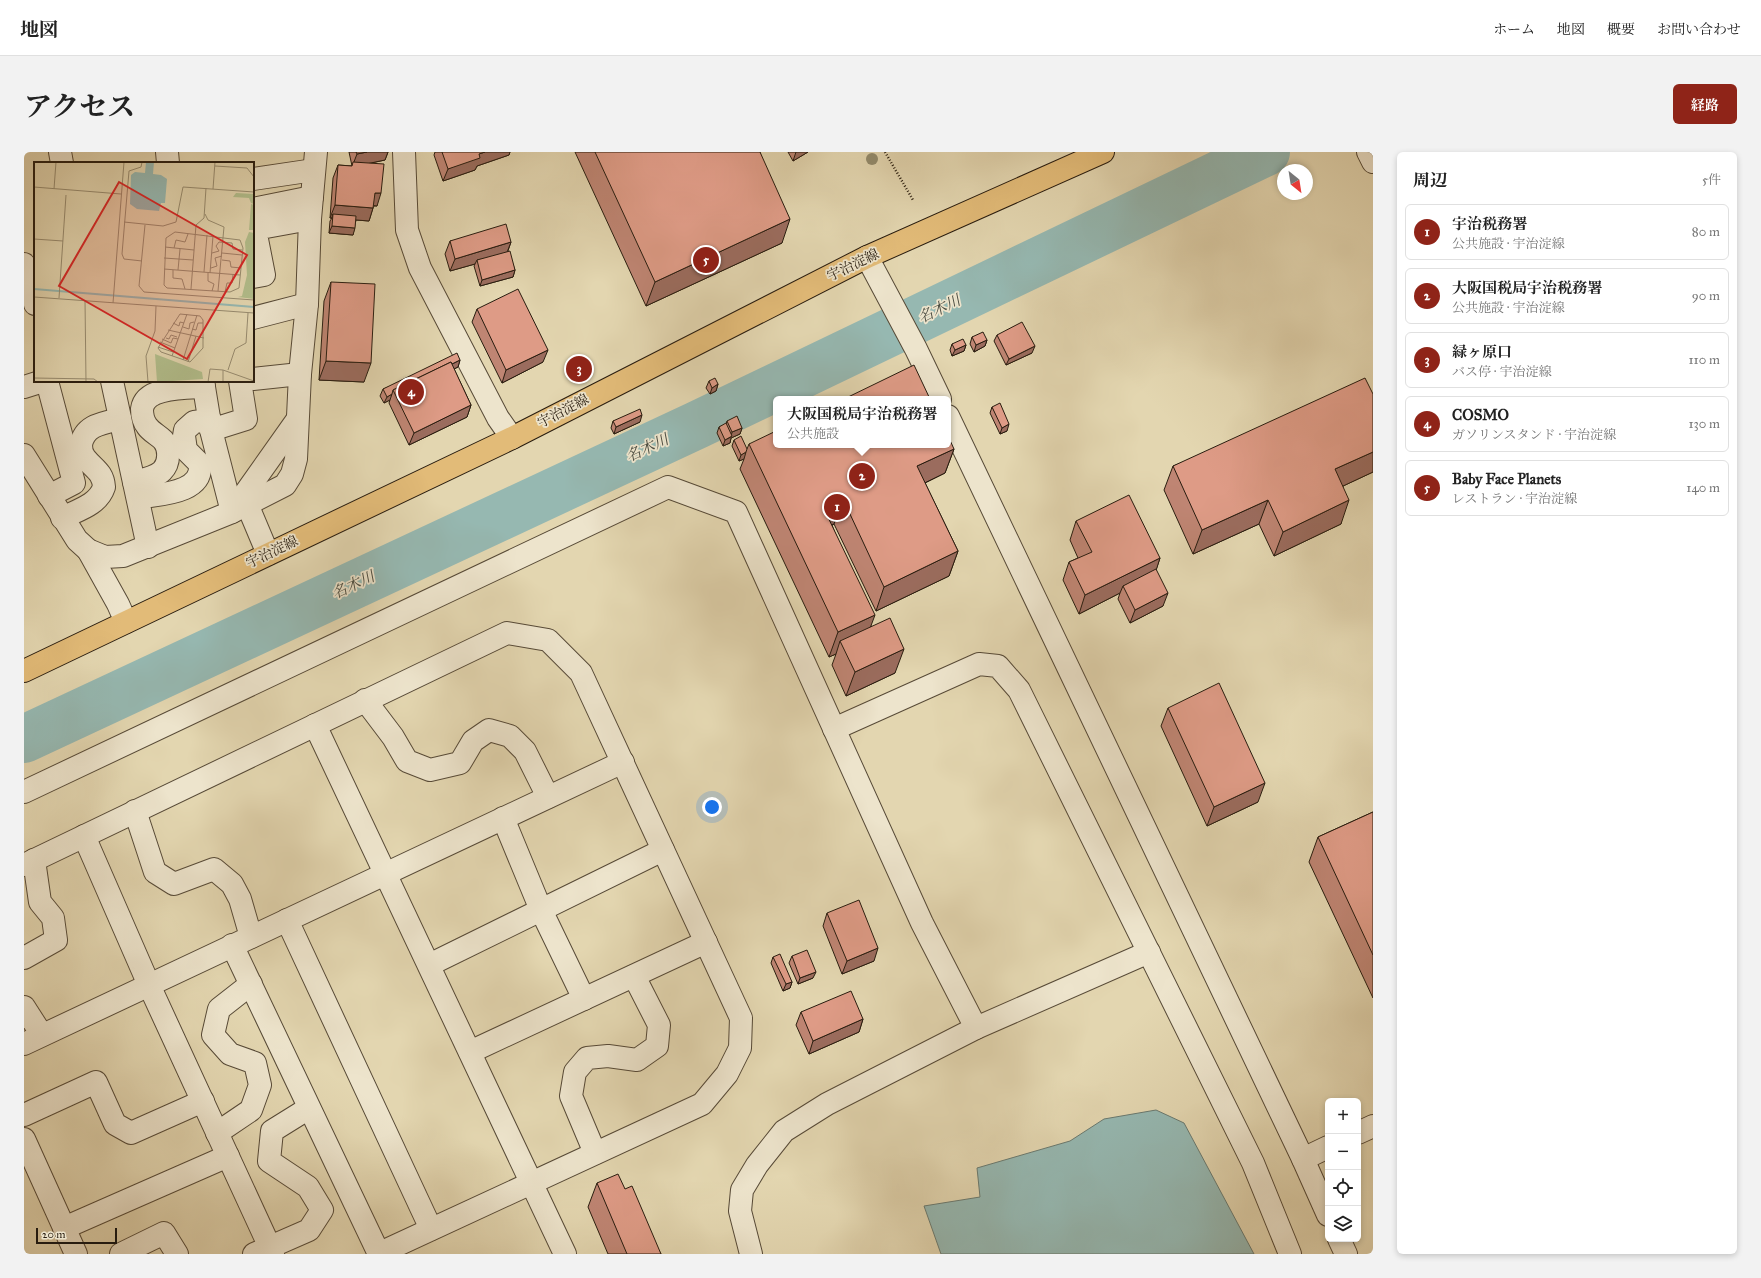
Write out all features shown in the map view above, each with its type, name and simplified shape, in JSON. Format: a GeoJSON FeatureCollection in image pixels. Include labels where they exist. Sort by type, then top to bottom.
{"type":"FeatureCollection","features":[{"type":"Feature","properties":{"kind":"main road","name":"宇治淀線"},"geometry":{"type":"LineString","coordinates":[[24,671],[512,438],[867,257],[1103,152]]}},
{"type":"Feature","properties":{"kind":"street"},"geometry":{"type":"LineString","coordinates":[[60,152],[62,162]]}},
{"type":"Feature","properties":{"kind":"street"},"geometry":{"type":"LineString","coordinates":[[167,152],[168,162]]}},
{"type":"Feature","properties":{"kind":"street"},"geometry":{"type":"LineString","coordinates":[[404,152],[407,230],[420,268],[498,418],[512,438]]}},
{"type":"Feature","properties":{"kind":"street"},"geometry":{"type":"LineString","coordinates":[[1368,152],[1373,162]]}},
{"type":"Feature","properties":{"kind":"street"},"geometry":{"type":"LineString","coordinates":[[88,550],[105,557],[123,556],[148,547],[240,508],[285,485],[292,474],[296,459],[297,420],[307,304],[311,208],[315,161],[254,179]]}},
{"type":"Feature","properties":{"kind":"street"},"geometry":{"type":"LineString","coordinates":[[254,209],[311,208]]}},
{"type":"Feature","properties":{"kind":"street"},"geometry":{"type":"LineString","coordinates":[[254,277],[264,275],[255,229],[311,208]]}},
{"type":"Feature","properties":{"kind":"street"},"geometry":{"type":"LineString","coordinates":[[867,257],[916,349],[939,396]]}},
{"type":"Feature","properties":{"kind":"street"},"geometry":{"type":"LineString","coordinates":[[24,264],[34,300]]}},
{"type":"Feature","properties":{"kind":"street"},"geometry":{"type":"LineString","coordinates":[[254,318],[307,304]]}},
{"type":"Feature","properties":{"kind":"street"},"geometry":{"type":"LineString","coordinates":[[254,379],[300,374]]}},
{"type":"Feature","properties":{"kind":"street"},"geometry":{"type":"LineString","coordinates":[[24,387],[40,382]]}},
{"type":"Feature","properties":{"kind":"street"},"geometry":{"type":"LineString","coordinates":[[46,382],[74,483],[49,496]]}},
{"type":"Feature","properties":{"kind":"street"},"geometry":{"type":"LineString","coordinates":[[112,382],[148,547]]}},
{"type":"Feature","properties":{"kind":"street"},"geometry":{"type":"LineString","coordinates":[[136,490],[185,489],[197,481],[201,472],[200,464],[186,450],[184,436],[185,430],[194,422],[210,425],[246,419],[240,382]]}},
{"type":"Feature","properties":{"kind":"street"},"geometry":{"type":"LineString","coordinates":[[136,490],[162,471],[169,455],[167,447],[162,440],[146,426],[142,416],[143,405],[153,394],[203,384],[210,425],[240,508],[268,554]]}},
{"type":"Feature","properties":{"kind":"street"},"geometry":{"type":"LineString","coordinates":[[62,518],[93,502],[100,495],[104,487],[99,472],[82,454],[82,443],[86,431],[96,425],[120,419]]}},
{"type":"Feature","properties":{"kind":"street"},"geometry":{"type":"LineString","coordinates":[[951,422],[1303,1159],[1325,1208]]}},
{"type":"Feature","properties":{"kind":"street"},"geometry":{"type":"LineString","coordinates":[[24,455],[62,518],[77,540],[88,550],[118,604],[126,622]]}},
{"type":"Feature","properties":{"kind":"street"},"geometry":{"type":"LineString","coordinates":[[24,792],[668,487],[736,512],[922,923],[976,1028]]}},
{"type":"Feature","properties":{"kind":"street"},"geometry":{"type":"LineString","coordinates":[[24,958],[56,940],[53,918],[40,902],[29,862],[507,633],[548,640],[581,673],[741,1018],[740,1048],[727,1074],[702,1104],[378,1254],[251,984],[242,941],[240,899],[232,884],[214,869],[174,884],[154,872],[136,812]]}},
{"type":"Feature","properties":{"kind":"street"},"geometry":{"type":"LineString","coordinates":[[834,729],[979,664],[998,666],[1019,690],[1253,1163],[1290,1254]]}},
{"type":"Feature","properties":{"kind":"street"},"geometry":{"type":"LineString","coordinates":[[365,700],[393,737],[407,761],[430,770],[460,762],[473,741],[489,730],[510,736],[525,751],[548,797]]}},
{"type":"Feature","properties":{"kind":"street"},"geometry":{"type":"LineString","coordinates":[[315,725],[565,1254]]}},
{"type":"Feature","properties":{"kind":"street"},"geometry":{"type":"LineString","coordinates":[[24,1007],[33,1040],[622,762]]}},
{"type":"Feature","properties":{"kind":"street"},"geometry":{"type":"LineString","coordinates":[[503,818],[541,910],[584,999]]}},
{"type":"Feature","properties":{"kind":"street"},"geometry":{"type":"LineString","coordinates":[[84,836],[149,985],[228,1156],[266,1252],[309,1230],[322,1210],[308,1187],[269,1161],[272,1131],[310,1108]]}},
{"type":"Feature","properties":{"kind":"street"},"geometry":{"type":"LineString","coordinates":[[429,965],[664,850]]}},
{"type":"Feature","properties":{"kind":"street"},"geometry":{"type":"LineString","coordinates":[[286,920],[431,1229]]}},
{"type":"Feature","properties":{"kind":"street"},"geometry":{"type":"LineString","coordinates":[[470,1052],[706,942]]}},
{"type":"Feature","properties":{"kind":"street"},"geometry":{"type":"LineString","coordinates":[[751,1254],[740,1210],[742,1190],[757,1165],[784,1131],[827,1104],[976,1028],[1149,952]]}},
{"type":"Feature","properties":{"kind":"street"},"geometry":{"type":"LineString","coordinates":[[595,1153],[571,1096],[575,1072],[587,1058],[608,1056],[637,1060],[657,1046],[659,1024],[634,976]]}},
{"type":"Feature","properties":{"kind":"street"},"geometry":{"type":"LineString","coordinates":[[217,1133],[251,1110],[260,1085],[255,1063],[230,1054],[213,1035],[219,1009],[251,984]]}},
{"type":"Feature","properties":{"kind":"street"},"geometry":{"type":"LineString","coordinates":[[24,1115],[96,1082],[115,1124],[131,1133],[203,1101]]}},
{"type":"Feature","properties":{"kind":"street"},"geometry":{"type":"LineString","coordinates":[[1361,1132],[1373,1126]]}},
{"type":"Feature","properties":{"kind":"street"},"geometry":{"type":"LineString","coordinates":[[24,1139],[76,1254]]}},
{"type":"Feature","properties":{"kind":"street"},"geometry":{"type":"LineString","coordinates":[[1303,1159],[1325,1148]]}},
{"type":"Feature","properties":{"kind":"street"},"geometry":{"type":"LineString","coordinates":[[64,1228],[228,1156]]}},
{"type":"Feature","properties":{"kind":"street"},"geometry":{"type":"LineString","coordinates":[[121,1254],[164,1233],[177,1254]]}},
{"type":"Feature","properties":{"kind":"street"},"geometry":{"type":"LineString","coordinates":[[1340,1242],[1346,1254]]}},
{"type":"Feature","properties":{"kind":"path"},"geometry":{"type":"LineString","coordinates":[[885,152],[913,200]]}},
{"type":"Feature","properties":{"kind":"water"},"geometry":{"type":"Polygon","coordinates":[[[1156,1110],[1184,1123],[1254,1254],[941,1254],[924,1206],[980,1197],[977,1168],[1070,1141],[1104,1119],[1156,1110]]]}},
{"type":"Feature","properties":{"kind":"building"},"geometry":{"type":"Polygon","coordinates":[[[356,152],[367,152],[357,154],[356,152]]]}},
{"type":"Feature","properties":{"kind":"building"},"geometry":{"type":"Polygon","coordinates":[[[442,152],[485,152],[479,154],[480,158],[448,169],[442,152]]]}},
{"type":"Feature","properties":{"kind":"building"},"geometry":{"type":"Polygon","coordinates":[[[595,152],[760,152],[790,219],[655,282],[595,152]]]}},
{"type":"Feature","properties":{"kind":"building"},"geometry":{"type":"Polygon","coordinates":[[[353,162],[384,164],[381,193],[375,193],[373,208],[335,205],[338,165],[352,166],[353,162]]]}},
{"type":"Feature","properties":{"kind":"building"},"geometry":{"type":"Polygon","coordinates":[[[333,214],[356,216],[355,228],[332,226],[333,214]]]}},
{"type":"Feature","properties":{"kind":"building"},"geometry":{"type":"Polygon","coordinates":[[[506,224],[511,242],[455,259],[450,241],[506,224]]]}},
{"type":"Feature","properties":{"kind":"building"},"geometry":{"type":"Polygon","coordinates":[[[510,251],[515,270],[482,280],[477,260],[510,251]]]}},
{"type":"Feature","properties":{"kind":"building"},"geometry":{"type":"Polygon","coordinates":[[[331,282],[375,284],[371,363],[326,361],[331,282]]]}},
{"type":"Feature","properties":{"kind":"building"},"geometry":{"type":"Polygon","coordinates":[[[518,289],[548,350],[506,370],[477,309],[518,289]]]}},
{"type":"Feature","properties":{"kind":"building"},"geometry":{"type":"Polygon","coordinates":[[[1022,322],[1035,346],[1009,359],[997,335],[1022,322]]]}},
{"type":"Feature","properties":{"kind":"building"},"geometry":{"type":"Polygon","coordinates":[[[983,332],[987,340],[976,345],[972,337],[983,332]]]}},
{"type":"Feature","properties":{"kind":"building"},"geometry":{"type":"Polygon","coordinates":[[[963,339],[966,345],[955,350],[952,344],[963,339]]]}},
{"type":"Feature","properties":{"kind":"building"},"geometry":{"type":"Polygon","coordinates":[[[457,353],[460,360],[452,364],[451,362],[393,390],[392,394],[387,397],[383,389],[457,353]]]}},
{"type":"Feature","properties":{"kind":"building"},"geometry":{"type":"Polygon","coordinates":[[[451,362],[471,405],[414,433],[393,390],[451,362]]]}},
{"type":"Feature","properties":{"kind":"building"},"geometry":{"type":"Polygon","coordinates":[[[914,365],[929,396],[850,396],[914,365]]]}},
{"type":"Feature","properties":{"kind":"building"},"geometry":{"type":"Polygon","coordinates":[[[715,378],[718,384],[712,388],[709,381],[715,378]]]}},
{"type":"Feature","properties":{"kind":"building"},"geometry":{"type":"Polygon","coordinates":[[[1365,378],[1373,394],[1373,452],[1335,469],[1349,500],[1283,532],[1268,500],[1202,530],[1173,466],[1365,378]]]}},
{"type":"Feature","properties":{"kind":"building"},"geometry":{"type":"Polygon","coordinates":[[[1000,403],[1009,424],[1002,428],[992,407],[1000,403]]]}},
{"type":"Feature","properties":{"kind":"building"},"geometry":{"type":"Polygon","coordinates":[[[640,409],[642,415],[616,427],[613,421],[640,409]]]}},
{"type":"Feature","properties":{"kind":"building"},"geometry":{"type":"Polygon","coordinates":[[[737,416],[742,428],[732,432],[727,421],[737,416]]]}},
{"type":"Feature","properties":{"kind":"building"},"geometry":{"type":"Polygon","coordinates":[[[726,423],[732,436],[725,440],[719,427],[726,423]]]}},
{"type":"Feature","properties":{"kind":"building"},"geometry":{"type":"Polygon","coordinates":[[[773,432],[773,448],[951,448],[951,442],[954,449],[917,466],[958,551],[884,587],[843,499],[824,509],[875,615],[838,632],[749,444],[773,432]]]}},
{"type":"Feature","properties":{"kind":"building"},"geometry":{"type":"Polygon","coordinates":[[[741,436],[747,449],[746,452],[741,455],[734,440],[741,436]]]}},
{"type":"Feature","properties":{"kind":"building"},"geometry":{"type":"Polygon","coordinates":[[[1129,495],[1160,558],[1085,595],[1069,562],[1092,552],[1076,521],[1129,495]]]}},
{"type":"Feature","properties":{"kind":"building"},"geometry":{"type":"Polygon","coordinates":[[[1156,569],[1168,593],[1135,610],[1123,586],[1156,569]]]}},
{"type":"Feature","properties":{"kind":"building"},"geometry":{"type":"Polygon","coordinates":[[[890,618],[904,649],[855,672],[840,641],[890,618]]]}},
{"type":"Feature","properties":{"kind":"building"},"geometry":{"type":"Polygon","coordinates":[[[1219,683],[1265,783],[1214,807],[1168,708],[1219,683]]]}},
{"type":"Feature","properties":{"kind":"building"},"geometry":{"type":"Polygon","coordinates":[[[1373,812],[1373,955],[1318,837],[1373,812]]]}},
{"type":"Feature","properties":{"kind":"building"},"geometry":{"type":"Polygon","coordinates":[[[859,900],[878,948],[847,961],[827,913],[859,900]]]}},
{"type":"Feature","properties":{"kind":"building"},"geometry":{"type":"Polygon","coordinates":[[[807,950],[816,972],[800,978],[792,956],[807,950]]]}},
{"type":"Feature","properties":{"kind":"building"},"geometry":{"type":"Polygon","coordinates":[[[780,954],[792,982],[786,984],[773,957],[780,954]]]}},
{"type":"Feature","properties":{"kind":"building"},"geometry":{"type":"Polygon","coordinates":[[[851,991],[863,1019],[813,1041],[801,1012],[851,991]]]}},
{"type":"Feature","properties":{"kind":"building"},"geometry":{"type":"Polygon","coordinates":[[[618,1174],[625,1189],[632,1186],[661,1254],[627,1254],[597,1183],[618,1174]]]}},
{"type":"Feature","properties":{"kind":"waterway","name":"名木川"},"geometry":{"type":"LineString","coordinates":[[24,739],[697,425],[1266,152]]}},
{"type":"Feature","properties":{"kind":"place","name":"Baby Face Planets"},"geometry":{"type":"Point","coordinates":[706,260]}},
{"type":"Feature","properties":{"kind":"place","name":"緑ヶ原口"},"geometry":{"type":"Point","coordinates":[579,369]}},
{"type":"Feature","properties":{"kind":"place","name":"COSMO"},"geometry":{"type":"Point","coordinates":[411,392]}},
{"type":"Feature","properties":{"kind":"place","name":"大阪国税局宇治税務署"},"geometry":{"type":"Point","coordinates":[862,476]}},
{"type":"Feature","properties":{"kind":"place","name":"宇治税務署"},"geometry":{"type":"Point","coordinates":[837,507]}}]}
